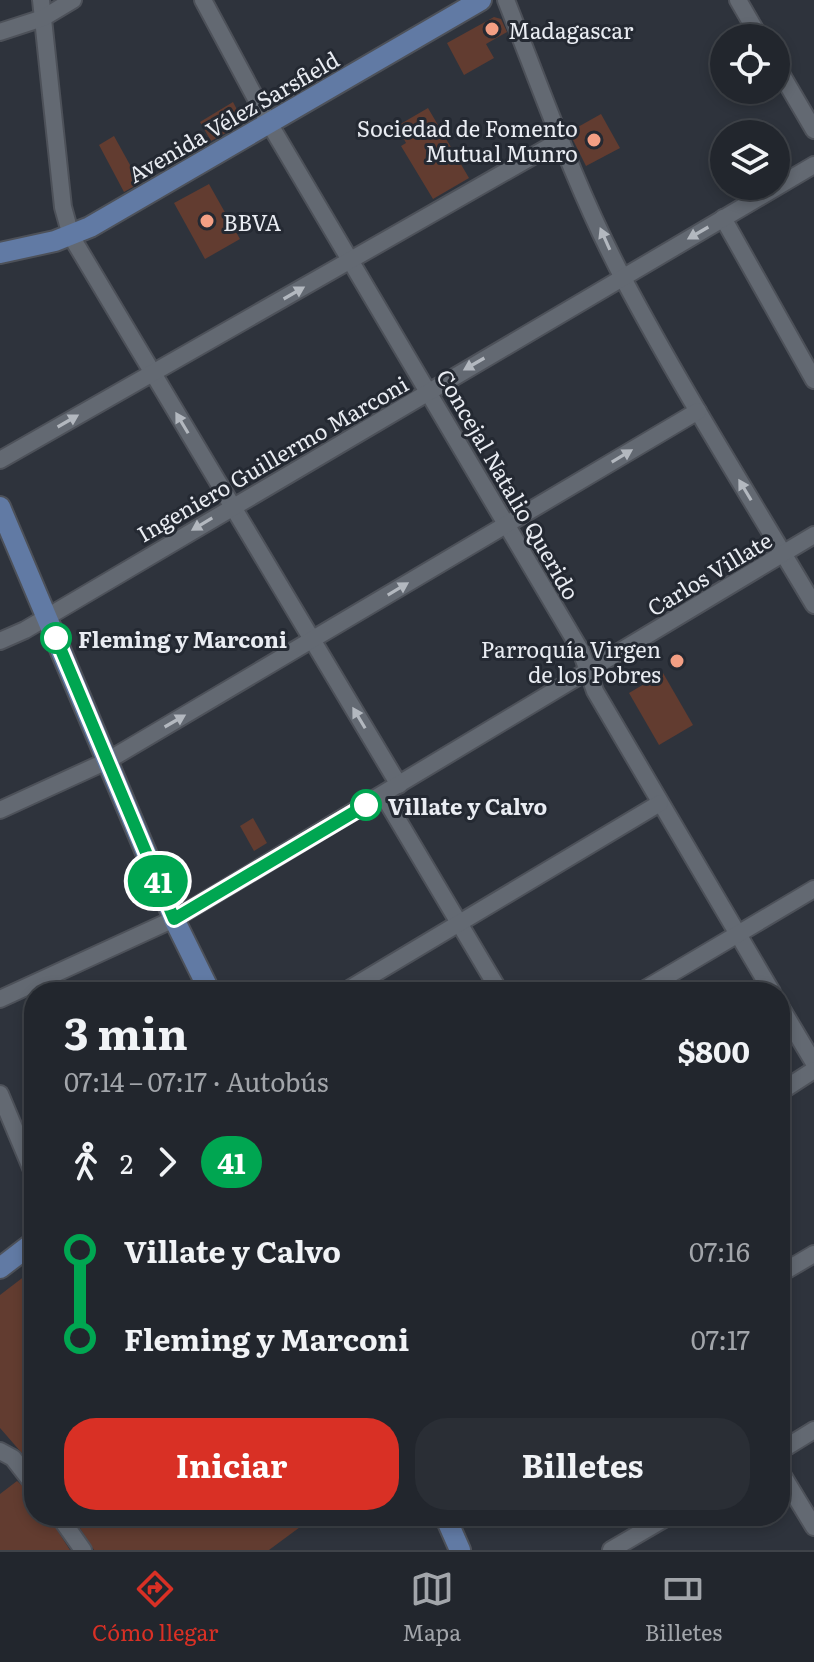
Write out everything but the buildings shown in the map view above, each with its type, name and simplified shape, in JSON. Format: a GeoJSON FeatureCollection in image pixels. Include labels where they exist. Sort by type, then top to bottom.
{"type":"FeatureCollection","features":[{"type":"Feature","properties":{"kind":"main road","name":"Avenida Vélez Sarsfield"},"geometry":{"type":"LineString","coordinates":[[0,253],[71,236],[269,123],[467,3]]}},
{"type":"Feature","properties":{"kind":"main road"},"geometry":{"type":"LineString","coordinates":[[0,507],[174,919],[205,982]]}},
{"type":"Feature","properties":{"kind":"main road"},"geometry":{"type":"LineString","coordinates":[[0,1268],[24,1250]]}},
{"type":"Feature","properties":{"kind":"main road"},"geometry":{"type":"LineString","coordinates":[[449,1526],[460,1550]]}},
{"type":"Feature","properties":{"kind":"street"},"geometry":{"type":"LineString","coordinates":[[41,0],[63,207],[71,236],[399,785]]}},
{"type":"Feature","properties":{"kind":"street"},"geometry":{"type":"LineString","coordinates":[[0,32],[43,18],[73,0]]}},
{"type":"Feature","properties":{"kind":"street","name":"Concejal Natalio Querido"},"geometry":{"type":"LineString","coordinates":[[203,0],[269,123],[581,651],[587,673],[766,982]]}},
{"type":"Feature","properties":{"kind":"street"},"geometry":{"type":"LineString","coordinates":[[506,0],[561,140],[623,277],[698,411],[814,605]]}},
{"type":"Feature","properties":{"kind":"street"},"geometry":{"type":"LineString","coordinates":[[738,0],[752,24]]}},
{"type":"Feature","properties":{"kind":"street"},"geometry":{"type":"LineString","coordinates":[[790,89],[814,130]]}},
{"type":"Feature","properties":{"kind":"street"},"geometry":{"type":"LineString","coordinates":[[0,460],[561,140]]}},
{"type":"Feature","properties":{"kind":"street","name":"Ingeniero Guillermo Marconi"},"geometry":{"type":"LineString","coordinates":[[0,641],[814,165]]}},
{"type":"Feature","properties":{"kind":"street"},"geometry":{"type":"LineString","coordinates":[[723,218],[814,380]]}},
{"type":"Feature","properties":{"kind":"street"},"geometry":{"type":"LineString","coordinates":[[0,810],[107,761],[698,411]]}},
{"type":"Feature","properties":{"kind":"street","name":"Carlos Villate"},"geometry":{"type":"LineString","coordinates":[[37,982],[174,919],[814,535]]}},
{"type":"Feature","properties":{"kind":"street"},"geometry":{"type":"LineString","coordinates":[[383,795],[494,982]]}},
{"type":"Feature","properties":{"kind":"street"},"geometry":{"type":"LineString","coordinates":[[361,982],[660,803]]}},
{"type":"Feature","properties":{"kind":"street"},"geometry":{"type":"LineString","coordinates":[[657,982],[814,889]]}},
{"type":"Feature","properties":{"kind":"street","name":"Carlos Villate"},"geometry":{"type":"LineString","coordinates":[[0,999],[24,988]]}},
{"type":"Feature","properties":{"kind":"street"},"geometry":{"type":"LineString","coordinates":[[790,1023],[814,1063]]}},
{"type":"Feature","properties":{"kind":"street"},"geometry":{"type":"LineString","coordinates":[[790,1086],[814,1070]]}},
{"type":"Feature","properties":{"kind":"street"},"geometry":{"type":"LineString","coordinates":[[0,1094],[24,1151]]}},
{"type":"Feature","properties":{"kind":"street"},"geometry":{"type":"LineString","coordinates":[[790,1268],[814,1254]]}},
{"type":"Feature","properties":{"kind":"street"},"geometry":{"type":"LineString","coordinates":[[790,1445],[814,1430]]}},
{"type":"Feature","properties":{"kind":"street"},"geometry":{"type":"LineString","coordinates":[[0,1451],[13,1458],[24,1472]]}},
{"type":"Feature","properties":{"kind":"street"},"geometry":{"type":"LineString","coordinates":[[790,1487],[814,1527]]}},
{"type":"Feature","properties":{"kind":"street"},"geometry":{"type":"LineString","coordinates":[[66,1526],[83,1550]]}},
{"type":"Feature","properties":{"kind":"street"},"geometry":{"type":"LineString","coordinates":[[611,1550],[652,1526]]}},
{"type":"Feature","properties":{"kind":"bus line","name":"41"},"geometry":{"type":"LineString","coordinates":[[56,638],[174,919],[366,805]]}},
{"type":"Feature","properties":{"kind":"place","name":"Madagascar"},"geometry":{"type":"Point","coordinates":[492,29]}},
{"type":"Feature","properties":{"kind":"place","name":"Sociedad de Fomento Mutual Munro"},"geometry":{"type":"Point","coordinates":[594,140]}},
{"type":"Feature","properties":{"kind":"place","name":"BBVA"},"geometry":{"type":"Point","coordinates":[207,221]}},
{"type":"Feature","properties":{"kind":"place","name":"Fleming y Marconi"},"geometry":{"type":"Point","coordinates":[56,638]}},
{"type":"Feature","properties":{"kind":"place","name":"Parroquía Virgen de los Pobres"},"geometry":{"type":"Point","coordinates":[677,661]}},
{"type":"Feature","properties":{"kind":"place","name":"Villate y Calvo"},"geometry":{"type":"Point","coordinates":[366,805]}}]}
